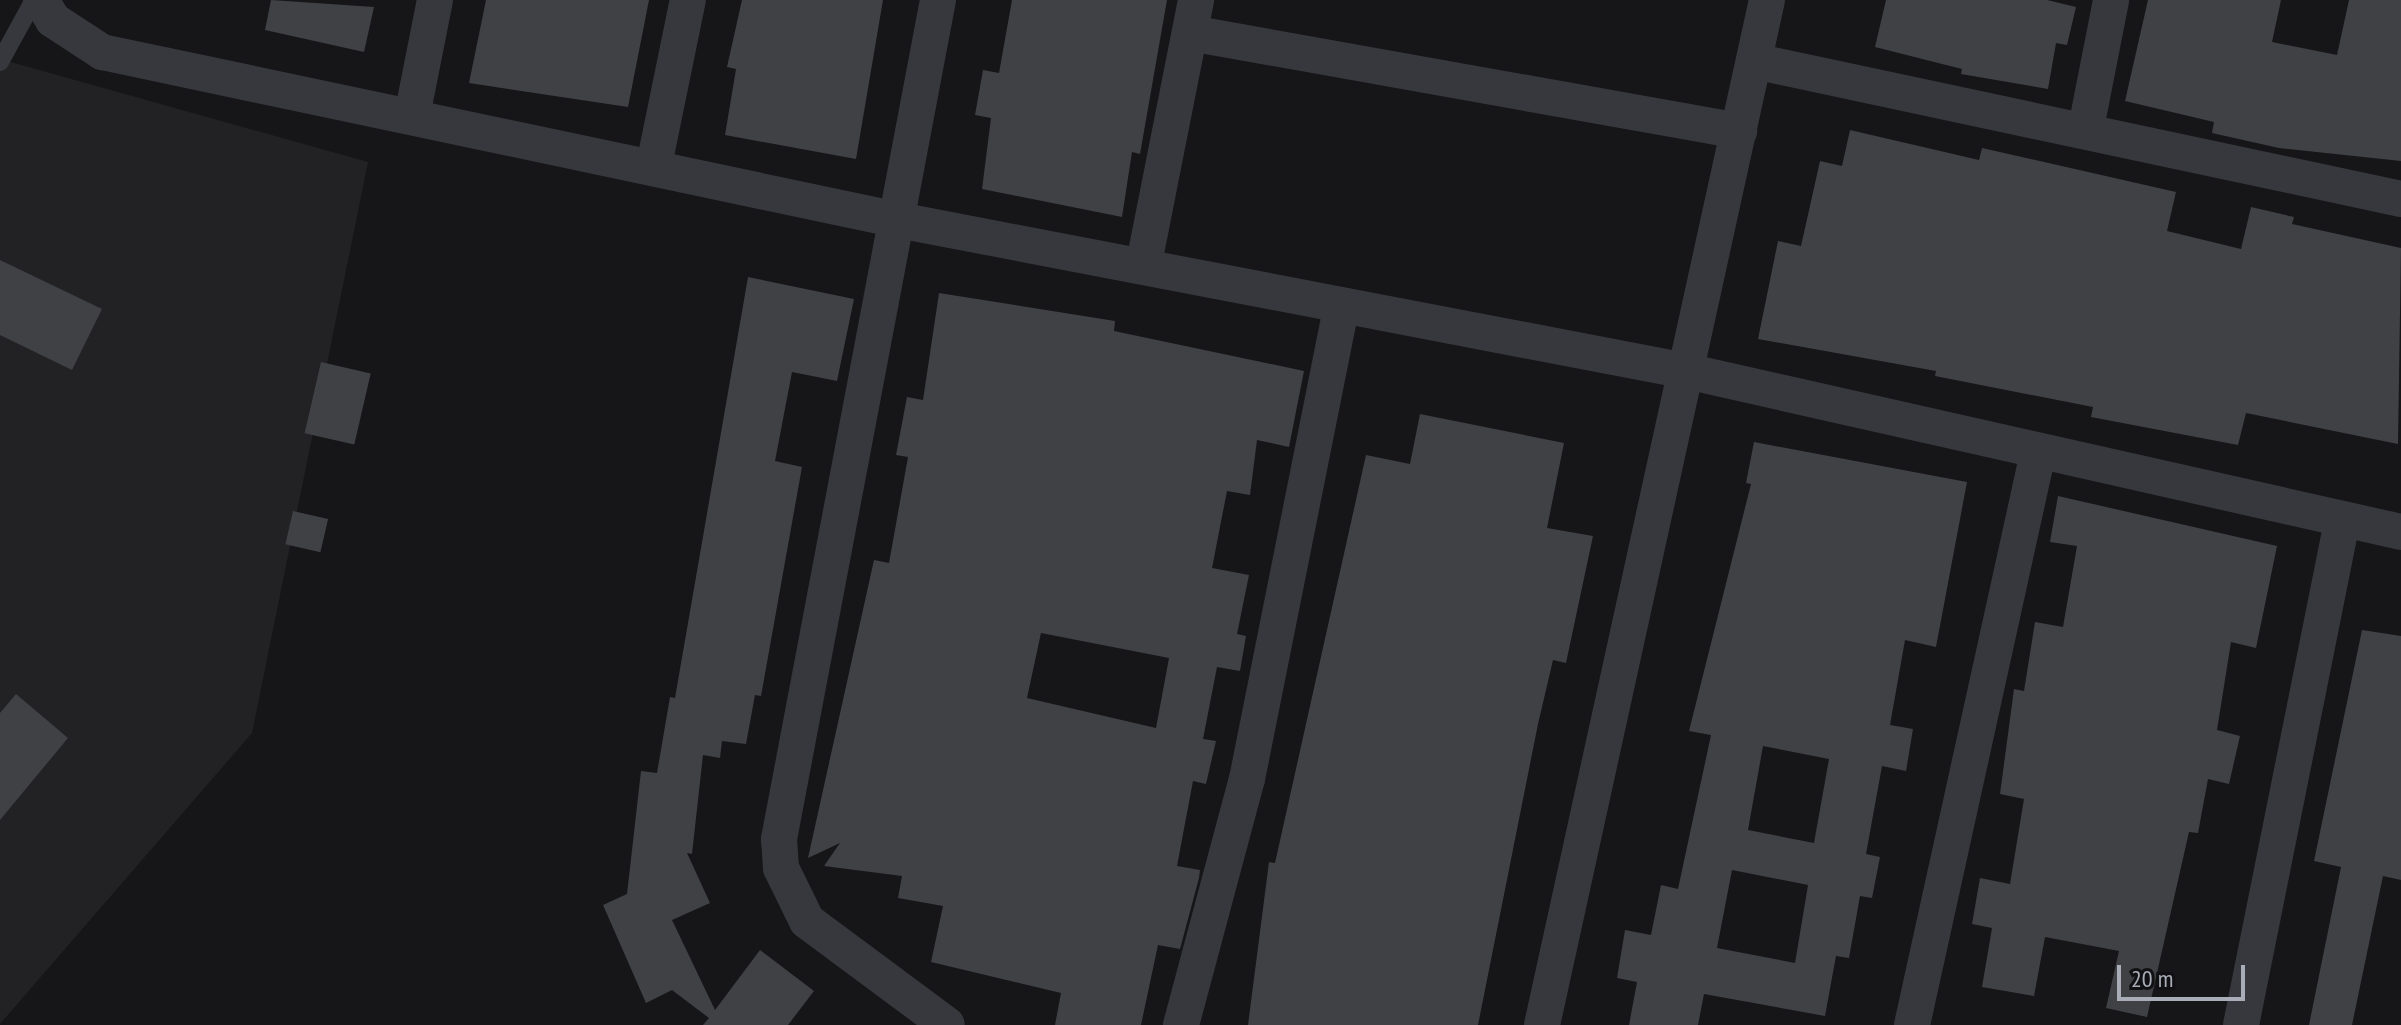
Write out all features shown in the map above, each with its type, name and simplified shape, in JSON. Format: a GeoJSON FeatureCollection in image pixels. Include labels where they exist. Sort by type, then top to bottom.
{"type":"FeatureCollection","features":[{"type":"Feature","properties":{"kind":"street"},"geometry":{"type":"LineString","coordinates":[[41,0],[53,20],[102,52],[654,165],[893,219],[1144,263],[1341,308],[1686,371],[2342,522],[2401,532]]}},
{"type":"Feature","properties":{"kind":"street"},"geometry":{"type":"LineString","coordinates":[[412,116],[435,0]]}},
{"type":"Feature","properties":{"kind":"street"},"geometry":{"type":"LineString","coordinates":[[654,165],[688,0]]}},
{"type":"Feature","properties":{"kind":"street"},"geometry":{"type":"LineString","coordinates":[[938,0],[893,219],[779,839],[781,868],[807,921],[947,1025]]}},
{"type":"Feature","properties":{"kind":"street"},"geometry":{"type":"LineString","coordinates":[[1542,1025],[1767,0]]}},
{"type":"Feature","properties":{"kind":"street"},"geometry":{"type":"LineString","coordinates":[[2086,128],[2111,0]]}},
{"type":"Feature","properties":{"kind":"street"},"geometry":{"type":"LineString","coordinates":[[1144,263],[1193,16],[1739,131]]}},
{"type":"Feature","properties":{"kind":"street"},"geometry":{"type":"LineString","coordinates":[[1754,61],[2086,128],[2401,199]]}},
{"type":"Feature","properties":{"kind":"street"},"geometry":{"type":"LineString","coordinates":[[1181,1025],[1247,779],[1341,308]]}},
{"type":"Feature","properties":{"kind":"street"},"geometry":{"type":"LineString","coordinates":[[1912,1025],[2038,453]]}},
{"type":"Feature","properties":{"kind":"street"},"geometry":{"type":"LineString","coordinates":[[2241,1025],[2342,522]]}},
{"type":"Feature","properties":{"kind":"lane"},"geometry":{"type":"LineString","coordinates":[[0,62],[34,0]]}},
{"type":"Feature","properties":{"kind":"shaded area"},"geometry":{"type":"Polygon","coordinates":[[[0,59],[368,162],[252,733],[0,1024],[0,59]]]}},
{"type":"Feature","properties":{"kind":"building"},"geometry":{"type":"Polygon","coordinates":[[[271,0],[374,7],[364,52],[265,30],[271,0]]]}},
{"type":"Feature","properties":{"kind":"building"},"geometry":{"type":"Polygon","coordinates":[[[486,0],[649,0],[628,107],[469,83],[486,0]]]}},
{"type":"Feature","properties":{"kind":"building"},"geometry":{"type":"Polygon","coordinates":[[[742,0],[883,0],[856,159],[725,135],[736,69],[727,67],[742,0]]]}},
{"type":"Feature","properties":{"kind":"building"},"geometry":{"type":"Polygon","coordinates":[[[1012,0],[1167,0],[1140,154],[1132,152],[1122,217],[982,189],[991,118],[975,115],[983,70],[999,73],[1012,0]]]}},
{"type":"Feature","properties":{"kind":"building"},"geometry":{"type":"Polygon","coordinates":[[[1886,0],[2047,0],[2076,7],[2067,45],[2056,43],[2048,89],[1961,74],[1962,69],[1875,47],[1886,0]]]}},
{"type":"Feature","properties":{"kind":"building"},"geometry":{"type":"Polygon","coordinates":[[[2148,0],[2281,0],[2272,42],[2337,55],[2349,0],[2401,0],[2401,161],[2279,148],[2212,133],[2214,122],[2125,101],[2148,0]]]}},
{"type":"Feature","properties":{"kind":"building"},"geometry":{"type":"Polygon","coordinates":[[[1850,130],[1979,160],[1982,148],[2176,192],[2167,231],[2241,249],[2251,207],[2294,217],[2292,224],[2401,248],[2398,444],[2246,413],[2238,445],[2091,417],[2093,407],[1935,376],[1936,371],[1758,339],[1778,241],[1801,246],[1820,161],[1842,166],[1850,130]]]}},
{"type":"Feature","properties":{"kind":"building"},"geometry":{"type":"Polygon","coordinates":[[[0,260],[102,309],[72,370],[0,335],[0,260]]]}},
{"type":"Feature","properties":{"kind":"building"},"geometry":{"type":"Polygon","coordinates":[[[748,277],[854,299],[837,381],[792,372],[775,461],[802,467],[761,696],[755,695],[746,744],[722,741],[720,758],[703,755],[692,854],[687,853],[710,903],[672,920],[715,1010],[760,950],[814,991],[788,1025],[703,1025],[709,1018],[672,990],[646,1003],[603,905],[627,894],[641,771],[657,773],[670,697],[675,698],[748,277]]]}},
{"type":"Feature","properties":{"kind":"building"},"geometry":{"type":"Polygon","coordinates":[[[939,293],[1115,321],[1114,331],[1304,371],[1289,447],[1257,440],[1250,495],[1227,491],[1212,568],[1249,575],[1237,634],[1246,636],[1240,671],[1217,667],[1203,739],[1216,741],[1206,784],[1193,781],[1177,866],[1200,870],[1199,878],[1180,949],[1158,945],[1141,1025],[1055,1025],[1061,993],[931,962],[943,906],[898,898],[902,876],[824,866],[840,843],[808,858],[874,560],[889,563],[908,457],[896,455],[907,397],[923,400],[939,293]],[[1041,633],[1027,698],[1156,728],[1169,658],[1041,633]]]}},
{"type":"Feature","properties":{"kind":"building"},"geometry":{"type":"Polygon","coordinates":[[[321,362],[371,373],[354,445],[305,433],[321,362]]]}},
{"type":"Feature","properties":{"kind":"building"},"geometry":{"type":"Polygon","coordinates":[[[1420,414],[1564,443],[1547,528],[1593,536],[1566,663],[1553,660],[1478,1025],[1248,1025],[1269,862],[1275,863],[1366,455],[1410,464],[1420,414]]]}},
{"type":"Feature","properties":{"kind":"building"},"geometry":{"type":"Polygon","coordinates":[[[1754,442],[1967,482],[1936,647],[1905,640],[1890,725],[1913,729],[1906,771],[1882,766],[1866,854],[1880,857],[1872,898],[1860,896],[1849,958],[1836,956],[1825,1016],[1704,994],[1698,1025],[1629,1025],[1637,982],[1617,978],[1625,930],[1651,935],[1661,885],[1678,889],[1711,735],[1689,731],[1751,484],[1746,483],[1754,442]],[[1763,746],[1748,830],[1814,843],[1829,759],[1763,746]],[[1732,870],[1717,948],[1795,963],[1808,885],[1732,870]]]}},
{"type":"Feature","properties":{"kind":"building"},"geometry":{"type":"Polygon","coordinates":[[[2058,496],[2277,546],[2256,648],[2231,642],[2217,730],[2240,736],[2229,784],[2208,779],[2198,833],[2189,832],[2147,1017],[2106,1008],[2119,951],[2045,937],[2034,996],[1982,987],[1992,928],[1972,924],[1980,878],[2010,884],[2024,799],[2000,794],[2014,689],[2024,691],[2035,622],[2063,627],[2077,546],[2050,542],[2058,496]]]}},
{"type":"Feature","properties":{"kind":"building"},"geometry":{"type":"Polygon","coordinates":[[[293,511],[328,519],[320,552],[285,544],[293,511]]]}},
{"type":"Feature","properties":{"kind":"building"},"geometry":{"type":"Polygon","coordinates":[[[2362,630],[2401,636],[2401,880],[2383,876],[2352,1025],[2309,1025],[2341,867],[2314,861],[2362,630]]]}},
{"type":"Feature","properties":{"kind":"building"},"geometry":{"type":"Polygon","coordinates":[[[16,694],[68,738],[0,820],[0,713],[16,694]]]}}]}
